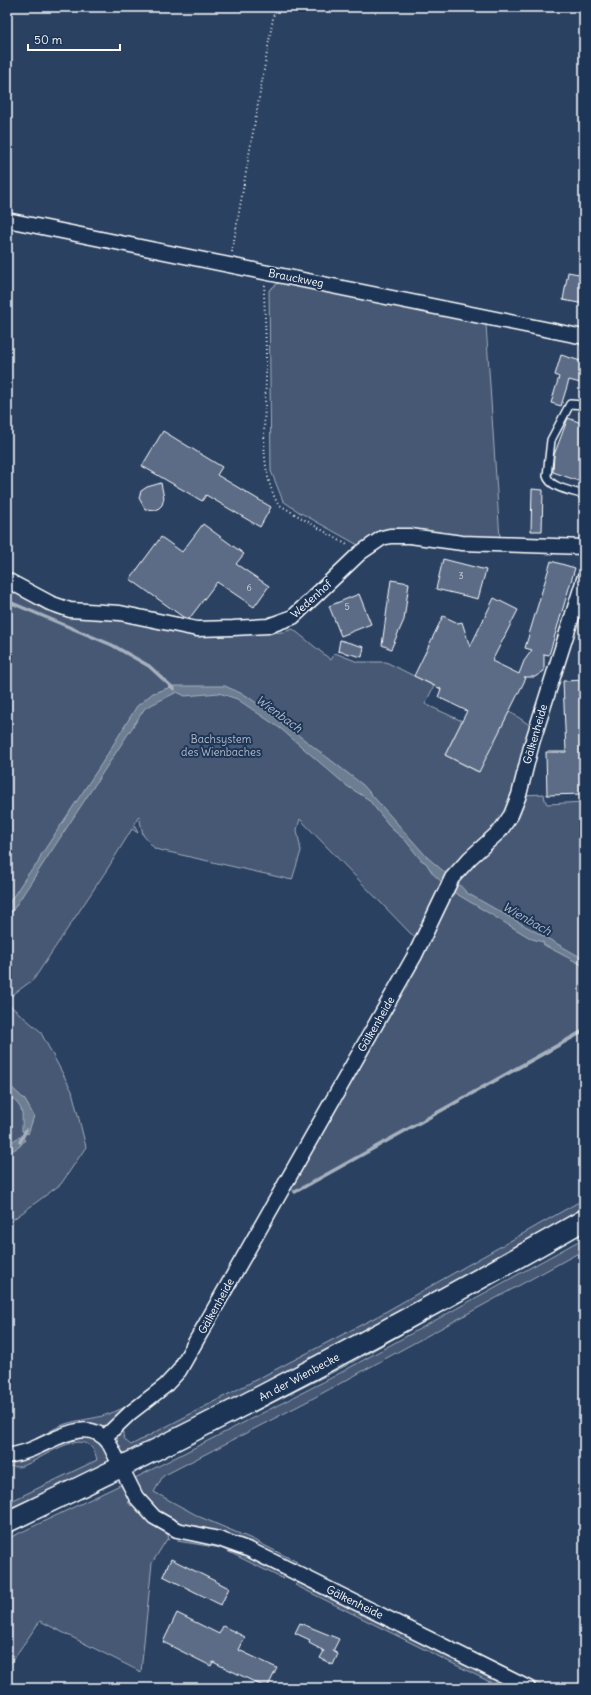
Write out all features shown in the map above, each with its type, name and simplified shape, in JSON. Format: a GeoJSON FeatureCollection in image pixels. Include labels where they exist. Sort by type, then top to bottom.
{"type":"FeatureCollection","features":[{"type":"Feature","properties":{"kind":"street","name":"Brauckweg"},"geometry":{"type":"LineString","coordinates":[[7,220],[584,337]]}},
{"type":"Feature","properties":{"kind":"street","name":"Wedenhof"},"geometry":{"type":"LineString","coordinates":[[7,580],[50,603],[70,610],[120,613],[197,629],[268,626],[287,620],[299,613],[360,552],[382,538],[398,535],[462,543],[584,547]]}},
{"type":"Feature","properties":{"kind":"street","name":"Gälkenheide"},"geometry":{"type":"LineString","coordinates":[[528,1688],[250,1550],[231,1542],[177,1530],[160,1522],[138,1501],[105,1437],[122,1420],[171,1380],[186,1360],[273,1204],[415,956],[444,891],[454,875],[500,831],[511,815],[519,794],[534,735],[584,579]]}},
{"type":"Feature","properties":{"kind":"street","name":"An der Wienbecke"},"geometry":{"type":"LineString","coordinates":[[7,1522],[122,1468],[383,1333],[584,1220]]}},
{"type":"Feature","properties":{"kind":"street"},"geometry":{"type":"LineString","coordinates":[[7,1456],[20,1454],[74,1431],[89,1430],[105,1437]]}},
{"type":"Feature","properties":{"kind":"lane"},"geometry":{"type":"LineString","coordinates":[[584,405],[570,404],[551,440],[547,476],[548,480],[552,484],[584,495]]}},
{"type":"Feature","properties":{"kind":"path"},"geometry":{"type":"LineString","coordinates":[[230,264],[275,7]]}},
{"type":"Feature","properties":{"kind":"path"},"geometry":{"type":"LineString","coordinates":[[268,272],[264,292],[266,365],[265,462],[273,495],[278,504],[284,508],[360,552]]}},
{"type":"Feature","properties":{"kind":"green space"},"geometry":{"type":"Polygon","coordinates":[[[281,281],[486,324],[500,539],[451,537],[398,528],[379,531],[358,545],[299,512],[283,501],[271,471],[269,290],[281,281]]]}},
{"type":"Feature","properties":{"kind":"green space","name":"Bachsystem des Wienbaches"},"geometry":{"type":"Polygon","coordinates":[[[7,587],[45,610],[66,616],[115,619],[199,636],[284,632],[293,629],[331,660],[335,653],[358,662],[386,662],[434,686],[425,704],[462,721],[445,755],[478,772],[509,711],[531,726],[523,795],[544,794],[547,804],[584,802],[584,1029],[294,1192],[289,1185],[426,944],[410,933],[300,819],[297,830],[301,851],[292,880],[155,849],[143,835],[139,816],[134,825],[138,833],[132,829],[108,868],[34,979],[7,999],[7,587]]]}},
{"type":"Feature","properties":{"kind":"green space"},"geometry":{"type":"Polygon","coordinates":[[[7,1003],[40,1031],[72,1091],[86,1147],[61,1184],[7,1224],[7,1003]]]}},
{"type":"Feature","properties":{"kind":"green space"},"geometry":{"type":"Polygon","coordinates":[[[584,1199],[584,1213],[360,1338],[129,1454],[125,1453],[119,1448],[117,1439],[119,1431],[205,1338],[128,1422],[124,1429],[123,1435],[125,1440],[131,1445],[378,1316],[584,1199]]]}},
{"type":"Feature","properties":{"kind":"green space"},"geometry":{"type":"Polygon","coordinates":[[[266,1204],[268,1205],[186,1354],[179,1365],[161,1385],[111,1423],[100,1428],[79,1426],[66,1428],[25,1449],[7,1452],[7,1449],[28,1444],[65,1424],[115,1412],[137,1400],[156,1385],[182,1356],[266,1204]]]}},
{"type":"Feature","properties":{"kind":"green space"},"geometry":{"type":"Polygon","coordinates":[[[584,1228],[584,1232],[349,1364],[136,1472],[139,1466],[584,1228]]]}},
{"type":"Feature","properties":{"kind":"green space"},"geometry":{"type":"Polygon","coordinates":[[[584,1238],[584,1250],[308,1401],[163,1476],[154,1492],[200,1517],[252,1539],[297,1562],[289,1565],[164,1518],[147,1503],[134,1481],[135,1478],[329,1379],[584,1238]]]}},
{"type":"Feature","properties":{"kind":"green space"},"geometry":{"type":"Polygon","coordinates":[[[81,1434],[103,1443],[109,1458],[108,1462],[7,1514],[7,1503],[97,1460],[92,1448],[85,1443],[75,1443],[52,1451],[20,1467],[7,1466],[7,1460],[81,1434]]]}},
{"type":"Feature","properties":{"kind":"green space"},"geometry":{"type":"Polygon","coordinates":[[[112,1482],[114,1483],[7,1534],[7,1529],[112,1482]]]}},
{"type":"Feature","properties":{"kind":"green space"},"geometry":{"type":"Polygon","coordinates":[[[120,1485],[129,1496],[128,1502],[131,1506],[133,1503],[167,1531],[169,1540],[167,1539],[152,1563],[141,1672],[40,1621],[7,1668],[7,1539],[120,1485]]]}},
{"type":"Feature","properties":{"kind":"green space"},"geometry":{"type":"Polygon","coordinates":[[[182,1536],[231,1546],[282,1574],[283,1579],[221,1548],[177,1541],[182,1536]]]}},
{"type":"Feature","properties":{"kind":"green space"},"geometry":{"type":"Polygon","coordinates":[[[302,1568],[547,1688],[538,1688],[298,1570],[302,1568]]]}},
{"type":"Feature","properties":{"kind":"green space"},"geometry":{"type":"Polygon","coordinates":[[[298,1582],[309,1585],[518,1688],[502,1688],[295,1585],[298,1582]]]}},
{"type":"Feature","properties":{"kind":"shaded area"},"geometry":{"type":"Polygon","coordinates":[[[174,686],[225,686],[247,696],[262,707],[363,785],[427,857],[449,876],[444,884],[433,874],[426,863],[421,860],[405,840],[393,830],[368,799],[347,786],[281,729],[237,699],[219,693],[185,696],[177,692],[145,708],[7,919],[7,906],[28,874],[38,863],[41,855],[102,763],[137,706],[153,693],[174,686]]]}},
{"type":"Feature","properties":{"kind":"shaded area"},"geometry":{"type":"Polygon","coordinates":[[[456,881],[467,893],[584,959],[584,966],[544,945],[543,942],[532,939],[450,890],[456,881]]]}},
{"type":"Feature","properties":{"kind":"shaded area"},"geometry":{"type":"Polygon","coordinates":[[[7,1083],[25,1100],[34,1116],[28,1134],[22,1131],[22,1114],[20,1106],[7,1094],[7,1083]]]}},
{"type":"Feature","properties":{"kind":"shaded area"},"geometry":{"type":"Polygon","coordinates":[[[19,1137],[25,1140],[20,1146],[7,1154],[7,1145],[19,1137]]]}},
{"type":"Feature","properties":{"kind":"building"},"geometry":{"type":"Polygon","coordinates":[[[568,272],[584,275],[584,304],[563,300],[568,272]]]}},
{"type":"Feature","properties":{"kind":"building"},"geometry":{"type":"Polygon","coordinates":[[[561,355],[584,362],[584,384],[569,380],[561,406],[551,403],[559,377],[555,375],[561,355]]]}},
{"type":"Feature","properties":{"kind":"building"},"geometry":{"type":"Polygon","coordinates":[[[568,418],[584,424],[584,483],[553,472],[554,455],[568,418]]]}},
{"type":"Feature","properties":{"kind":"building"},"geometry":{"type":"Polygon","coordinates":[[[163,431],[222,467],[217,475],[271,507],[260,527],[206,495],[202,501],[142,466],[163,431]]]}},
{"type":"Feature","properties":{"kind":"building"},"geometry":{"type":"Polygon","coordinates":[[[161,483],[164,498],[162,505],[157,510],[145,509],[139,498],[141,491],[147,487],[161,483]]]}},
{"type":"Feature","properties":{"kind":"building"},"geometry":{"type":"Polygon","coordinates":[[[532,489],[543,490],[542,531],[531,531],[532,489]]]}},
{"type":"Feature","properties":{"kind":"building"},"geometry":{"type":"Polygon","coordinates":[[[203,524],[244,554],[236,564],[269,586],[254,607],[217,582],[189,619],[183,617],[130,579],[161,537],[182,552],[203,524]]]}},
{"type":"Feature","properties":{"kind":"building"},"geometry":{"type":"Polygon","coordinates":[[[443,559],[486,570],[478,599],[436,589],[443,559]]]}},
{"type":"Feature","properties":{"kind":"building"},"geometry":{"type":"Polygon","coordinates":[[[551,561],[575,568],[549,655],[544,654],[544,671],[535,677],[524,677],[526,678],[479,772],[445,755],[467,711],[438,697],[441,689],[414,676],[443,616],[458,623],[462,622],[470,647],[494,598],[518,610],[492,661],[519,674],[524,661],[532,650],[525,648],[551,561]]]}},
{"type":"Feature","properties":{"kind":"building"},"geometry":{"type":"Polygon","coordinates":[[[391,580],[409,583],[404,620],[391,649],[382,645],[391,580]]]}},
{"type":"Feature","properties":{"kind":"building"},"geometry":{"type":"Polygon","coordinates":[[[359,594],[371,624],[341,636],[329,606],[359,594]]]}},
{"type":"Feature","properties":{"kind":"building"},"geometry":{"type":"Polygon","coordinates":[[[340,640],[364,647],[362,657],[338,651],[340,640]]]}},
{"type":"Feature","properties":{"kind":"building"},"geometry":{"type":"Polygon","coordinates":[[[584,680],[584,794],[547,795],[546,752],[566,752],[563,681],[584,680]]]}},
{"type":"Feature","properties":{"kind":"building"},"geometry":{"type":"Polygon","coordinates":[[[171,1559],[229,1588],[221,1605],[163,1576],[171,1559]]]}},
{"type":"Feature","properties":{"kind":"building"},"geometry":{"type":"Polygon","coordinates":[[[177,1613],[219,1634],[223,1626],[245,1637],[239,1650],[277,1668],[267,1688],[213,1662],[211,1666],[163,1642],[177,1613]]]}},
{"type":"Feature","properties":{"kind":"building"},"geometry":{"type":"Polygon","coordinates":[[[300,1623],[339,1639],[333,1651],[338,1654],[333,1665],[320,1658],[324,1651],[309,1643],[310,1640],[295,1633],[300,1623]]]}},
{"type":"Feature","properties":{"kind":"waterway"},"geometry":{"type":"LineString","coordinates":[[7,601],[112,645],[149,666],[174,689]]}},
{"type":"Feature","properties":{"kind":"waterway"},"geometry":{"type":"LineString","coordinates":[[295,1192],[584,1031]]}},
{"type":"Feature","properties":{"kind":"waterway","name":"Wienbach"},"geometry":{"type":"LineString","coordinates":[[20,1142],[26,1130]]}}]}
